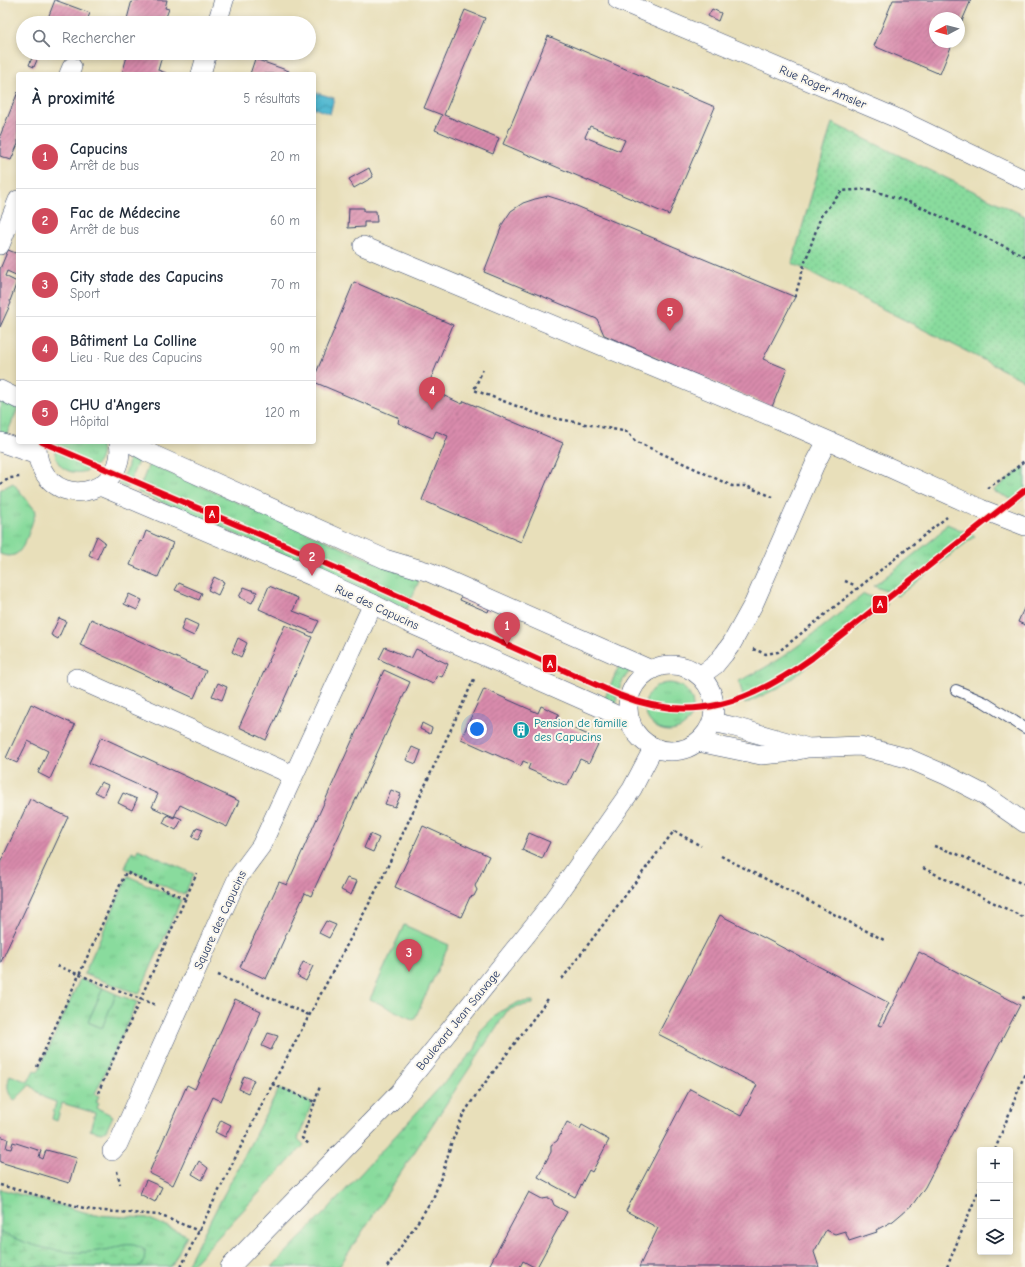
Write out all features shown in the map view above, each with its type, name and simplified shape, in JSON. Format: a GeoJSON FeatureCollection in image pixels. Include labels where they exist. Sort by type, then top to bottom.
{"type":"FeatureCollection","features":[{"type":"Feature","properties":{"kind":"street"},"geometry":{"type":"LineString","coordinates":[[219,16],[224,0]]}},
{"type":"Feature","properties":{"kind":"street","name":"Rue Roger Amsler"},"geometry":{"type":"LineString","coordinates":[[618,0],[894,117],[1025,180]]}},
{"type":"Feature","properties":{"kind":"street"},"geometry":{"type":"LineString","coordinates":[[202,72],[206,60]]}},
{"type":"Feature","properties":{"kind":"street"},"geometry":{"type":"LineString","coordinates":[[0,245],[16,205]]}},
{"type":"Feature","properties":{"kind":"street"},"geometry":{"type":"LineString","coordinates":[[364,246],[780,420],[966,502],[1025,526]]}},
{"type":"Feature","properties":{"kind":"street"},"geometry":{"type":"LineString","coordinates":[[0,390],[16,397]]}},
{"type":"Feature","properties":{"kind":"street"},"geometry":{"type":"LineString","coordinates":[[700,676],[715,665],[732,643],[754,603],[815,464],[827,441]]}},
{"type":"Feature","properties":{"kind":"street"},"geometry":{"type":"LineString","coordinates":[[0,442],[38,449],[43,472],[50,481],[60,488],[81,492],[100,486],[111,476],[116,468],[120,455],[119,444]]}},
{"type":"Feature","properties":{"kind":"street"},"geometry":{"type":"LineString","coordinates":[[133,444],[147,452],[385,559],[429,572],[651,670]]}},
{"type":"Feature","properties":{"kind":"street","name":"Rue des Capucins"},"geometry":{"type":"LineString","coordinates":[[100,486],[373,604],[407,622],[631,722]]}},
{"type":"Feature","properties":{"kind":"street","name":"Square des Capucins"},"geometry":{"type":"LineString","coordinates":[[112,1151],[118,1144],[238,877],[261,846],[373,604]]}},
{"type":"Feature","properties":{"kind":"street"},"geometry":{"type":"LineString","coordinates":[[676,665],[686,668],[700,676],[710,689],[713,698],[714,712],[712,722],[698,742],[679,750],[664,750],[654,747],[640,737],[631,722],[628,710],[630,694],[636,682],[651,670],[660,666],[676,665]]}},
{"type":"Feature","properties":{"kind":"street"},"geometry":{"type":"LineString","coordinates":[[76,678],[293,775]]}},
{"type":"Feature","properties":{"kind":"street"},"geometry":{"type":"LineString","coordinates":[[712,722],[746,730],[807,748]]}},
{"type":"Feature","properties":{"kind":"street"},"geometry":{"type":"LineString","coordinates":[[698,742],[761,755],[784,753],[807,748],[860,746],[907,758],[971,787],[1025,823]]}},
{"type":"Feature","properties":{"kind":"street","name":"Boulevard Jean Sauvage"},"geometry":{"type":"LineString","coordinates":[[230,1267],[399,1093],[552,902],[632,789],[654,747]]}},
{"type":"Feature","properties":{"kind":"lane"},"geometry":{"type":"LineString","coordinates":[[956,690],[984,702],[1025,728]]}},
{"type":"Feature","properties":{"kind":"path"},"geometry":{"type":"LineString","coordinates":[[795,297],[804,264],[821,216],[842,191],[868,189],[912,203],[1025,256]]}},
{"type":"Feature","properties":{"kind":"path"},"geometry":{"type":"LineString","coordinates":[[483,369],[474,390],[542,416],[628,432],[635,441],[732,486],[746,486],[774,497]]}},
{"type":"Feature","properties":{"kind":"path"},"geometry":{"type":"LineString","coordinates":[[732,643],[766,654],[778,652],[966,502],[1007,476],[1025,460]]}},
{"type":"Feature","properties":{"kind":"path"},"geometry":{"type":"LineString","coordinates":[[0,484],[10,478],[20,477]]}},
{"type":"Feature","properties":{"kind":"path"},"geometry":{"type":"LineString","coordinates":[[845,581],[854,584]]}},
{"type":"Feature","properties":{"kind":"path"},"geometry":{"type":"LineString","coordinates":[[181,1267],[272,1084],[380,882],[476,673]]}},
{"type":"Feature","properties":{"kind":"path"},"geometry":{"type":"LineString","coordinates":[[562,979],[674,831],[701,846]]}},
{"type":"Feature","properties":{"kind":"path"},"geometry":{"type":"LineString","coordinates":[[934,846],[957,854],[1025,885]]}},
{"type":"Feature","properties":{"kind":"path"},"geometry":{"type":"LineString","coordinates":[[721,856],[886,941]]}},
{"type":"Feature","properties":{"kind":"path"},"geometry":{"type":"LineString","coordinates":[[923,868],[1025,918]]}},
{"type":"Feature","properties":{"kind":"path"},"geometry":{"type":"LineString","coordinates":[[37,1067],[126,872],[186,899]]}},
{"type":"Feature","properties":{"kind":"path"},"geometry":{"type":"LineString","coordinates":[[98,1093],[197,873]]}},
{"type":"Feature","properties":{"kind":"path"},"geometry":{"type":"LineString","coordinates":[[57,966],[161,1007]]}},
{"type":"Feature","properties":{"kind":"path"},"geometry":{"type":"LineString","coordinates":[[198,966],[309,1015]]}},
{"type":"Feature","properties":{"kind":"path"},"geometry":{"type":"LineString","coordinates":[[1023,999],[1025,994]]}},
{"type":"Feature","properties":{"kind":"path"},"geometry":{"type":"LineString","coordinates":[[387,1267],[434,1196],[453,1139],[463,1115],[476,1095],[548,1000]]}},
{"type":"Feature","properties":{"kind":"path"},"geometry":{"type":"LineString","coordinates":[[996,1147],[1025,1073]]}},
{"type":"Feature","properties":{"kind":"path"},"geometry":{"type":"LineString","coordinates":[[272,1084],[314,1102]]}},
{"type":"Feature","properties":{"kind":"path"},"geometry":{"type":"LineString","coordinates":[[310,1145],[302,1138],[320,1086]]}},
{"type":"Feature","properties":{"kind":"path"},"geometry":{"type":"LineString","coordinates":[[0,1185],[91,1210],[159,1215],[199,1231]]}},
{"type":"Feature","properties":{"kind":"path"},"geometry":{"type":"LineString","coordinates":[[947,1267],[977,1194]]}},
{"type":"Feature","properties":{"kind":"green space"},"geometry":{"type":"Polygon","coordinates":[[[832,123],[1025,216],[1025,381],[792,263],[832,123]]]}},
{"type":"Feature","properties":{"kind":"green space"},"geometry":{"type":"Polygon","coordinates":[[[0,399],[16,407],[16,413],[6,436],[0,433],[0,399]]]}},
{"type":"Feature","properties":{"kind":"green space"},"geometry":{"type":"Polygon","coordinates":[[[56,444],[100,444],[101,455],[97,464],[89,470],[79,472],[69,471],[60,465],[56,456],[56,444]]]}},
{"type":"Feature","properties":{"kind":"green space"},"geometry":{"type":"Polygon","coordinates":[[[130,455],[139,459],[127,488],[118,484],[127,470],[130,455]]]}},
{"type":"Feature","properties":{"kind":"green space"},"geometry":{"type":"Polygon","coordinates":[[[149,464],[419,581],[407,609],[138,492],[149,464]]]}},
{"type":"Feature","properties":{"kind":"green space"},"geometry":{"type":"Polygon","coordinates":[[[1025,466],[1025,496],[1018,502],[993,491],[1025,466]]]}},
{"type":"Feature","properties":{"kind":"green space"},"geometry":{"type":"Polygon","coordinates":[[[13,483],[36,511],[20,551],[12,556],[8,556],[0,554],[0,490],[13,483]]]}},
{"type":"Feature","properties":{"kind":"green space"},"geometry":{"type":"Polygon","coordinates":[[[947,524],[975,536],[898,596],[874,586],[937,536],[947,524]]]}},
{"type":"Feature","properties":{"kind":"green space"},"geometry":{"type":"Polygon","coordinates":[[[864,594],[888,604],[782,686],[745,704],[739,681],[756,673],[789,652],[864,594]]]}},
{"type":"Feature","properties":{"kind":"green space"},"geometry":{"type":"Polygon","coordinates":[[[619,666],[630,671],[619,688],[616,708],[603,702],[619,666]]]}},
{"type":"Feature","properties":{"kind":"green space"},"geometry":{"type":"Polygon","coordinates":[[[669,683],[678,685],[686,690],[691,698],[693,707],[691,716],[686,724],[678,729],[669,731],[660,729],[652,724],[647,716],[645,707],[647,698],[652,690],[660,685],[669,683]]]}},
{"type":"Feature","properties":{"kind":"green space"},"geometry":{"type":"Polygon","coordinates":[[[138,849],[194,874],[184,895],[125,868],[132,852],[136,854],[138,849]]]}},
{"type":"Feature","properties":{"kind":"green space"},"geometry":{"type":"Polygon","coordinates":[[[128,876],[181,900],[139,994],[84,974],[128,876]]]}},
{"type":"Feature","properties":{"kind":"green space"},"geometry":{"type":"Polygon","coordinates":[[[404,925],[449,945],[414,1020],[370,999],[404,925]]]}},
{"type":"Feature","properties":{"kind":"green space"},"geometry":{"type":"Polygon","coordinates":[[[80,979],[103,988],[88,1022],[101,1028],[116,994],[137,1002],[95,1094],[99,1096],[96,1102],[99,1103],[97,1108],[113,1116],[106,1131],[101,1133],[90,1130],[95,1113],[62,1103],[57,1121],[52,1119],[56,1102],[45,1098],[30,1085],[15,1100],[10,1095],[8,1089],[10,1075],[28,1082],[34,1070],[38,1072],[80,979]]]}},
{"type":"Feature","properties":{"kind":"green space"},"geometry":{"type":"Polygon","coordinates":[[[103,988],[116,994],[102,1028],[88,1022],[103,988]]]}},
{"type":"Feature","properties":{"kind":"green space"},"geometry":{"type":"Polygon","coordinates":[[[533,1001],[533,1004],[518,1006],[507,1011],[339,1267],[272,1267],[330,1207],[475,1049],[480,1031],[499,1012],[519,1002],[533,1001]]]}},
{"type":"Feature","properties":{"kind":"green space"},"geometry":{"type":"Polygon","coordinates":[[[279,1089],[312,1103],[298,1139],[304,1145],[190,1267],[186,1267],[279,1089]]]}},
{"type":"Feature","properties":{"kind":"green space"},"geometry":{"type":"Polygon","coordinates":[[[0,1189],[95,1215],[147,1218],[187,1235],[171,1267],[0,1267],[0,1189]]]}},
{"type":"Feature","properties":{"kind":"green space"},"geometry":{"type":"Polygon","coordinates":[[[0,1231],[25,1242],[44,1248],[62,1251],[92,1252],[124,1245],[134,1245],[145,1250],[144,1263],[137,1267],[0,1267],[0,1231]]]}},
{"type":"Feature","properties":{"kind":"water"},"geometry":{"type":"Polygon","coordinates":[[[316,93],[334,98],[330,114],[316,109],[316,93]]]}},
{"type":"Feature","properties":{"kind":"building"},"geometry":{"type":"Polygon","coordinates":[[[55,0],[90,13],[89,16],[49,16],[55,0]]]}},
{"type":"Feature","properties":{"kind":"building"},"geometry":{"type":"Polygon","coordinates":[[[132,0],[167,0],[165,8],[169,9],[166,16],[128,16],[132,0]]]}},
{"type":"Feature","properties":{"kind":"building"},"geometry":{"type":"Polygon","coordinates":[[[893,0],[971,0],[965,14],[965,12],[929,12],[929,48],[951,48],[940,74],[874,46],[893,0]]]}},
{"type":"Feature","properties":{"kind":"building"},"geometry":{"type":"Polygon","coordinates":[[[712,9],[721,13],[718,21],[708,16],[712,9]]]}},
{"type":"Feature","properties":{"kind":"building"},"geometry":{"type":"Polygon","coordinates":[[[465,10],[485,18],[444,115],[499,138],[493,154],[435,130],[442,115],[424,108],[465,10]]]}},
{"type":"Feature","properties":{"kind":"building"},"geometry":{"type":"Polygon","coordinates":[[[548,36],[715,107],[669,215],[503,144],[548,36]],[[590,126],[585,137],[620,151],[625,140],[590,126]]]}},
{"type":"Feature","properties":{"kind":"building"},"geometry":{"type":"Polygon","coordinates":[[[31,60],[37,60],[34,67],[29,65],[31,60]]]}},
{"type":"Feature","properties":{"kind":"building"},"geometry":{"type":"Polygon","coordinates":[[[126,60],[161,60],[158,70],[163,72],[123,72],[126,60]]]}},
{"type":"Feature","properties":{"kind":"building"},"geometry":{"type":"Polygon","coordinates":[[[255,60],[289,71],[289,72],[251,72],[255,60]]]}},
{"type":"Feature","properties":{"kind":"building"},"geometry":{"type":"Polygon","coordinates":[[[16,97],[16,149],[11,160],[0,156],[0,136],[16,97]]]}},
{"type":"Feature","properties":{"kind":"building"},"geometry":{"type":"Polygon","coordinates":[[[369,168],[373,177],[354,188],[349,179],[369,168]]]}},
{"type":"Feature","properties":{"kind":"building"},"geometry":{"type":"Polygon","coordinates":[[[548,196],[567,202],[795,297],[763,359],[787,369],[772,407],[604,335],[597,319],[484,272],[503,223],[511,211],[523,203],[548,196]]]}},
{"type":"Feature","properties":{"kind":"building"},"geometry":{"type":"Polygon","coordinates":[[[349,208],[364,208],[364,211],[376,211],[377,222],[364,222],[364,227],[348,228],[349,208]]]}},
{"type":"Feature","properties":{"kind":"building"},"geometry":{"type":"Polygon","coordinates":[[[8,250],[16,253],[16,275],[7,271],[5,276],[16,282],[16,285],[10,301],[11,303],[0,327],[0,269],[8,250]]]}},
{"type":"Feature","properties":{"kind":"building"},"geometry":{"type":"Polygon","coordinates":[[[354,282],[453,325],[427,388],[462,404],[464,401],[563,443],[521,542],[422,500],[448,436],[436,431],[433,438],[398,423],[399,418],[316,383],[316,373],[354,282]]]}},
{"type":"Feature","properties":{"kind":"building"},"geometry":{"type":"Polygon","coordinates":[[[146,531],[173,543],[158,577],[130,565],[146,531]]]}},
{"type":"Feature","properties":{"kind":"building"},"geometry":{"type":"Polygon","coordinates":[[[97,536],[105,542],[97,559],[89,555],[97,536]]]}},
{"type":"Feature","properties":{"kind":"building"},"geometry":{"type":"Polygon","coordinates":[[[214,577],[224,582],[218,595],[208,590],[214,577]]]}},
{"type":"Feature","properties":{"kind":"building"},"geometry":{"type":"Polygon","coordinates":[[[179,583],[202,593],[199,600],[175,590],[179,583]]]}},
{"type":"Feature","properties":{"kind":"building"},"geometry":{"type":"Polygon","coordinates":[[[269,586],[298,598],[293,611],[319,621],[313,633],[259,609],[269,586]]]}},
{"type":"Feature","properties":{"kind":"building"},"geometry":{"type":"Polygon","coordinates":[[[244,587],[257,592],[252,603],[239,597],[244,587]]]}},
{"type":"Feature","properties":{"kind":"building"},"geometry":{"type":"Polygon","coordinates":[[[129,594],[142,600],[137,610],[124,604],[129,594]]]}},
{"type":"Feature","properties":{"kind":"building"},"geometry":{"type":"Polygon","coordinates":[[[462,594],[490,606],[488,612],[460,600],[462,594]]]}},
{"type":"Feature","properties":{"kind":"building"},"geometry":{"type":"Polygon","coordinates":[[[1025,606],[1025,625],[1018,622],[1025,606]]]}},
{"type":"Feature","properties":{"kind":"building"},"geometry":{"type":"Polygon","coordinates":[[[59,618],[66,621],[58,639],[51,635],[59,618]]]}},
{"type":"Feature","properties":{"kind":"building"},"geometry":{"type":"Polygon","coordinates":[[[91,619],[206,671],[194,698],[80,645],[91,619]]]}},
{"type":"Feature","properties":{"kind":"building"},"geometry":{"type":"Polygon","coordinates":[[[185,619],[198,625],[194,636],[181,630],[185,619]]]}},
{"type":"Feature","properties":{"kind":"building"},"geometry":{"type":"Polygon","coordinates":[[[285,625],[312,637],[266,740],[239,727],[285,625]]]}},
{"type":"Feature","properties":{"kind":"building"},"geometry":{"type":"Polygon","coordinates":[[[238,638],[247,643],[241,657],[232,652],[238,638]]]}},
{"type":"Feature","properties":{"kind":"building"},"geometry":{"type":"Polygon","coordinates":[[[385,647],[411,659],[416,649],[448,664],[442,677],[437,675],[433,684],[379,659],[385,647]]]}},
{"type":"Feature","properties":{"kind":"building"},"geometry":{"type":"Polygon","coordinates":[[[384,670],[410,682],[311,896],[305,893],[266,979],[240,967],[279,882],[287,885],[384,670]]]}},
{"type":"Feature","properties":{"kind":"building"},"geometry":{"type":"Polygon","coordinates":[[[218,683],[227,687],[222,700],[212,696],[218,683]]]}},
{"type":"Feature","properties":{"kind":"building","name":"Pension de famille des Capucins"},"geometry":{"type":"Polygon","coordinates":[[[484,689],[538,713],[541,706],[559,714],[556,721],[600,740],[589,763],[580,759],[567,786],[528,769],[530,764],[523,761],[521,766],[461,739],[484,689]]]}},
{"type":"Feature","properties":{"kind":"building"},"geometry":{"type":"Polygon","coordinates":[[[31,704],[75,725],[50,779],[38,773],[48,751],[28,741],[17,763],[6,758],[31,704]]]}},
{"type":"Feature","properties":{"kind":"building"},"geometry":{"type":"Polygon","coordinates":[[[422,723],[432,728],[430,734],[420,729],[422,723]]]}},
{"type":"Feature","properties":{"kind":"building"},"geometry":{"type":"Polygon","coordinates":[[[101,737],[239,801],[227,827],[180,805],[174,817],[152,807],[158,794],[89,763],[101,737]]]}},
{"type":"Feature","properties":{"kind":"building"},"geometry":{"type":"Polygon","coordinates":[[[412,747],[421,751],[416,764],[406,760],[412,747]]]}},
{"type":"Feature","properties":{"kind":"building"},"geometry":{"type":"Polygon","coordinates":[[[101,782],[108,785],[103,796],[95,792],[101,782]]]}},
{"type":"Feature","properties":{"kind":"building"},"geometry":{"type":"Polygon","coordinates":[[[391,790],[401,794],[395,807],[385,804],[391,790]]]}},
{"type":"Feature","properties":{"kind":"building"},"geometry":{"type":"Polygon","coordinates":[[[123,793],[137,799],[132,810],[118,803],[123,793]]]}},
{"type":"Feature","properties":{"kind":"building"},"geometry":{"type":"Polygon","coordinates":[[[30,799],[68,817],[0,964],[0,863],[30,799]]]}},
{"type":"Feature","properties":{"kind":"building"},"geometry":{"type":"Polygon","coordinates":[[[167,815],[182,819],[176,830],[163,823],[167,815]]]}},
{"type":"Feature","properties":{"kind":"building"},"geometry":{"type":"Polygon","coordinates":[[[423,826],[489,856],[475,886],[477,890],[474,896],[470,897],[461,917],[395,887],[423,826]]]}},
{"type":"Feature","properties":{"kind":"building"},"geometry":{"type":"Polygon","coordinates":[[[197,827],[203,829],[198,840],[192,837],[197,827]]]}},
{"type":"Feature","properties":{"kind":"building"},"geometry":{"type":"Polygon","coordinates":[[[529,833],[550,842],[542,859],[522,850],[529,833]]]}},
{"type":"Feature","properties":{"kind":"building"},"geometry":{"type":"Polygon","coordinates":[[[370,834],[379,838],[373,852],[364,848],[370,834]]]}},
{"type":"Feature","properties":{"kind":"building"},"geometry":{"type":"Polygon","coordinates":[[[347,878],[357,881],[351,895],[341,890],[347,878]]]}},
{"type":"Feature","properties":{"kind":"building"},"geometry":{"type":"Polygon","coordinates":[[[720,915],[889,1003],[878,1025],[882,1026],[919,952],[1020,1005],[925,1187],[913,1204],[893,1221],[876,1230],[877,1232],[849,1241],[845,1231],[835,1234],[826,1230],[814,1252],[819,1267],[639,1267],[658,1228],[626,1211],[690,1089],[741,1116],[757,1085],[658,1034],[720,915]]]}},
{"type":"Feature","properties":{"kind":"building"},"geometry":{"type":"Polygon","coordinates":[[[326,921],[336,925],[329,938],[319,933],[326,921]]]}},
{"type":"Feature","properties":{"kind":"building"},"geometry":{"type":"Polygon","coordinates":[[[303,962],[313,966],[306,981],[297,976],[303,962]]]}},
{"type":"Feature","properties":{"kind":"building"},"geometry":{"type":"Polygon","coordinates":[[[235,999],[261,1011],[221,1101],[213,1097],[173,1185],[149,1173],[187,1085],[195,1089],[235,999]]]}},
{"type":"Feature","properties":{"kind":"building"},"geometry":{"type":"Polygon","coordinates":[[[268,1033],[278,1036],[271,1050],[262,1046],[268,1033]]]}},
{"type":"Feature","properties":{"kind":"building"},"geometry":{"type":"Polygon","coordinates":[[[244,1076],[254,1080],[248,1093],[239,1089],[244,1076]]]}},
{"type":"Feature","properties":{"kind":"building"},"geometry":{"type":"Polygon","coordinates":[[[221,1120],[231,1125],[225,1137],[215,1132],[221,1120]]]}},
{"type":"Feature","properties":{"kind":"building"},"geometry":{"type":"Polygon","coordinates":[[[567,1122],[580,1129],[582,1125],[609,1140],[592,1172],[589,1170],[575,1197],[538,1177],[551,1152],[551,1145],[557,1141],[567,1122]]]}},
{"type":"Feature","properties":{"kind":"building"},"geometry":{"type":"Polygon","coordinates":[[[0,1136],[8,1139],[6,1148],[11,1149],[13,1142],[41,1151],[39,1157],[43,1159],[46,1150],[77,1158],[69,1183],[0,1162],[0,1136]]]}},
{"type":"Feature","properties":{"kind":"building"},"geometry":{"type":"Polygon","coordinates":[[[199,1161],[208,1168],[202,1180],[192,1174],[199,1161]]]}},
{"type":"Feature","properties":{"kind":"building"},"geometry":{"type":"Polygon","coordinates":[[[146,1180],[162,1187],[155,1202],[140,1194],[146,1180]]]}},
{"type":"Feature","properties":{"kind":"building"},"geometry":{"type":"Polygon","coordinates":[[[529,1192],[542,1199],[549,1198],[552,1200],[554,1205],[567,1212],[537,1267],[523,1261],[520,1267],[489,1266],[529,1192]]]}},
{"type":"Feature","properties":{"kind":"transit line","name":"A"},"geometry":{"type":"LineString","coordinates":[[47,444],[280,543],[619,695],[646,704],[672,708],[697,708],[720,704],[744,697],[767,687],[812,658],[1025,490]]}},
{"type":"Feature","properties":{"kind":"place","name":"CHU d'Angers"},"geometry":{"type":"Point","coordinates":[670,331]}},
{"type":"Feature","properties":{"kind":"place","name":"Bâtiment La Colline"},"geometry":{"type":"Point","coordinates":[432,410]}},
{"type":"Feature","properties":{"kind":"place","name":"Fac de Médecine"},"geometry":{"type":"Point","coordinates":[312,576]}},
{"type":"Feature","properties":{"kind":"place","name":"Capucins"},"geometry":{"type":"Point","coordinates":[507,645]}},
{"type":"Feature","properties":{"kind":"place","name":"Pension de famille des Capucins"},"geometry":{"type":"Point","coordinates":[521,730]}},
{"type":"Feature","properties":{"kind":"place","name":"City stade des Capucins"},"geometry":{"type":"Point","coordinates":[409,972]}}]}
